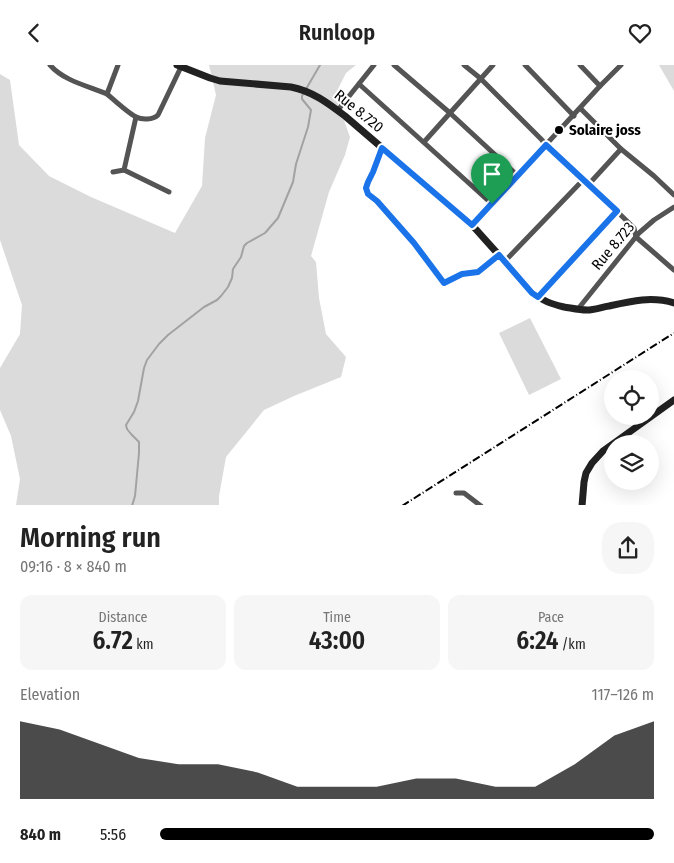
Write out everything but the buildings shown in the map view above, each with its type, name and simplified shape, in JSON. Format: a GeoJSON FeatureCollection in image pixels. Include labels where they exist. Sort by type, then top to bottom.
{"type":"FeatureCollection","features":[{"type":"Feature","properties":{"kind":"main road","name":"Rue 8.720"},"geometry":{"type":"LineString","coordinates":[[179,66],[220,81],[291,87],[304,90],[323,100],[338,110],[472,225],[532,293],[538,297],[555,305],[578,309],[592,309],[653,299],[674,303]]}},
{"type":"Feature","properties":{"kind":"main road"},"geometry":{"type":"LineString","coordinates":[[582,505],[586,473],[602,451],[674,400]]}},
{"type":"Feature","properties":{"kind":"street"},"geometry":{"type":"LineString","coordinates":[[50,65],[68,79],[107,94],[136,117],[151,119],[158,115],[179,66]]}},
{"type":"Feature","properties":{"kind":"street"},"geometry":{"type":"LineString","coordinates":[[107,94],[118,65]]}},
{"type":"Feature","properties":{"kind":"street"},"geometry":{"type":"LineString","coordinates":[[338,110],[374,65]]}},
{"type":"Feature","properties":{"kind":"street"},"geometry":{"type":"LineString","coordinates":[[394,65],[450,113],[518,176]]}},
{"type":"Feature","properties":{"kind":"street"},"geometry":{"type":"LineString","coordinates":[[464,65],[617,211],[634,228],[636,237],[672,268],[674,261]]}},
{"type":"Feature","properties":{"kind":"street"},"geometry":{"type":"LineString","coordinates":[[424,142],[492,65]]}},
{"type":"Feature","properties":{"kind":"street"},"geometry":{"type":"LineString","coordinates":[[525,65],[574,116]]}},
{"type":"Feature","properties":{"kind":"street"},"geometry":{"type":"LineString","coordinates":[[580,65],[600,87]]}},
{"type":"Feature","properties":{"kind":"street"},"geometry":{"type":"LineString","coordinates":[[472,225],[621,65]]}},
{"type":"Feature","properties":{"kind":"street"},"geometry":{"type":"LineString","coordinates":[[359,84],[492,204]]}},
{"type":"Feature","properties":{"kind":"street"},"geometry":{"type":"LineString","coordinates":[[580,109],[674,195]]}},
{"type":"Feature","properties":{"kind":"street"},"geometry":{"type":"LineString","coordinates":[[124,170],[136,117]]}},
{"type":"Feature","properties":{"kind":"street"},"geometry":{"type":"LineString","coordinates":[[382,148],[366,188],[368,194],[377,201],[414,243],[444,283],[462,274],[478,272],[499,255]]}},
{"type":"Feature","properties":{"kind":"street"},"geometry":{"type":"LineString","coordinates":[[589,184],[622,149]]}},
{"type":"Feature","properties":{"kind":"street"},"geometry":{"type":"LineString","coordinates":[[113,172],[124,170],[169,191]]}},
{"type":"Feature","properties":{"kind":"street"},"geometry":{"type":"LineString","coordinates":[[505,261],[583,180]]}},
{"type":"Feature","properties":{"kind":"street","name":"Rue 8.723"},"geometry":{"type":"LineString","coordinates":[[578,309],[636,237],[654,220],[674,207]]}},
{"type":"Feature","properties":{"kind":"street"},"geometry":{"type":"LineString","coordinates":[[538,297],[617,211]]}},
{"type":"Feature","properties":{"kind":"street"},"geometry":{"type":"LineString","coordinates":[[456,493],[464,493],[481,505]]}},
{"type":"Feature","properties":{"kind":"shaded area"},"geometry":{"type":"Polygon","coordinates":[[[209,65],[356,65],[346,73],[335,95],[350,137],[345,155],[329,192],[311,256],[316,262],[319,298],[326,334],[346,357],[341,377],[264,410],[226,457],[219,505],[16,505],[20,479],[11,436],[0,410],[0,368],[20,334],[22,305],[0,240],[0,74],[10,80],[19,145],[49,176],[91,197],[175,233],[202,186],[205,138],[216,95],[209,65]]]}},
{"type":"Feature","properties":{"kind":"shaded area"},"geometry":{"type":"Polygon","coordinates":[[[659,65],[674,65],[674,91],[659,65]]]}},
{"type":"Feature","properties":{"kind":"shaded area"},"geometry":{"type":"Polygon","coordinates":[[[530,318],[561,379],[529,395],[499,333],[530,318]]]}},
{"type":"Feature","properties":{"kind":"waterway"},"geometry":{"type":"LineString","coordinates":[[132,505],[135,496],[139,442],[127,429],[126,425],[138,401],[147,360],[168,335],[221,296],[228,287],[233,269],[241,257],[244,246],[265,233],[278,218],[293,182],[296,164],[308,127],[311,110],[302,99],[302,96],[320,65]]}},
{"type":"Feature","properties":{"kind":"railway"},"geometry":{"type":"LineString","coordinates":[[404,505],[674,333]]}},
{"type":"Feature","properties":{"kind":"place","name":"Solaire joss"},"geometry":{"type":"Point","coordinates":[559,130]}},
{"type":"Feature","properties":{"kind":"route"},"geometry":{"type":"LineString","coordinates":[[546,145],[617,211],[538,297],[532,293],[499,255],[478,272],[462,274],[444,283],[414,243],[377,201],[371,198],[366,188],[382,148],[472,225],[492,204],[546,145]]}}]}
